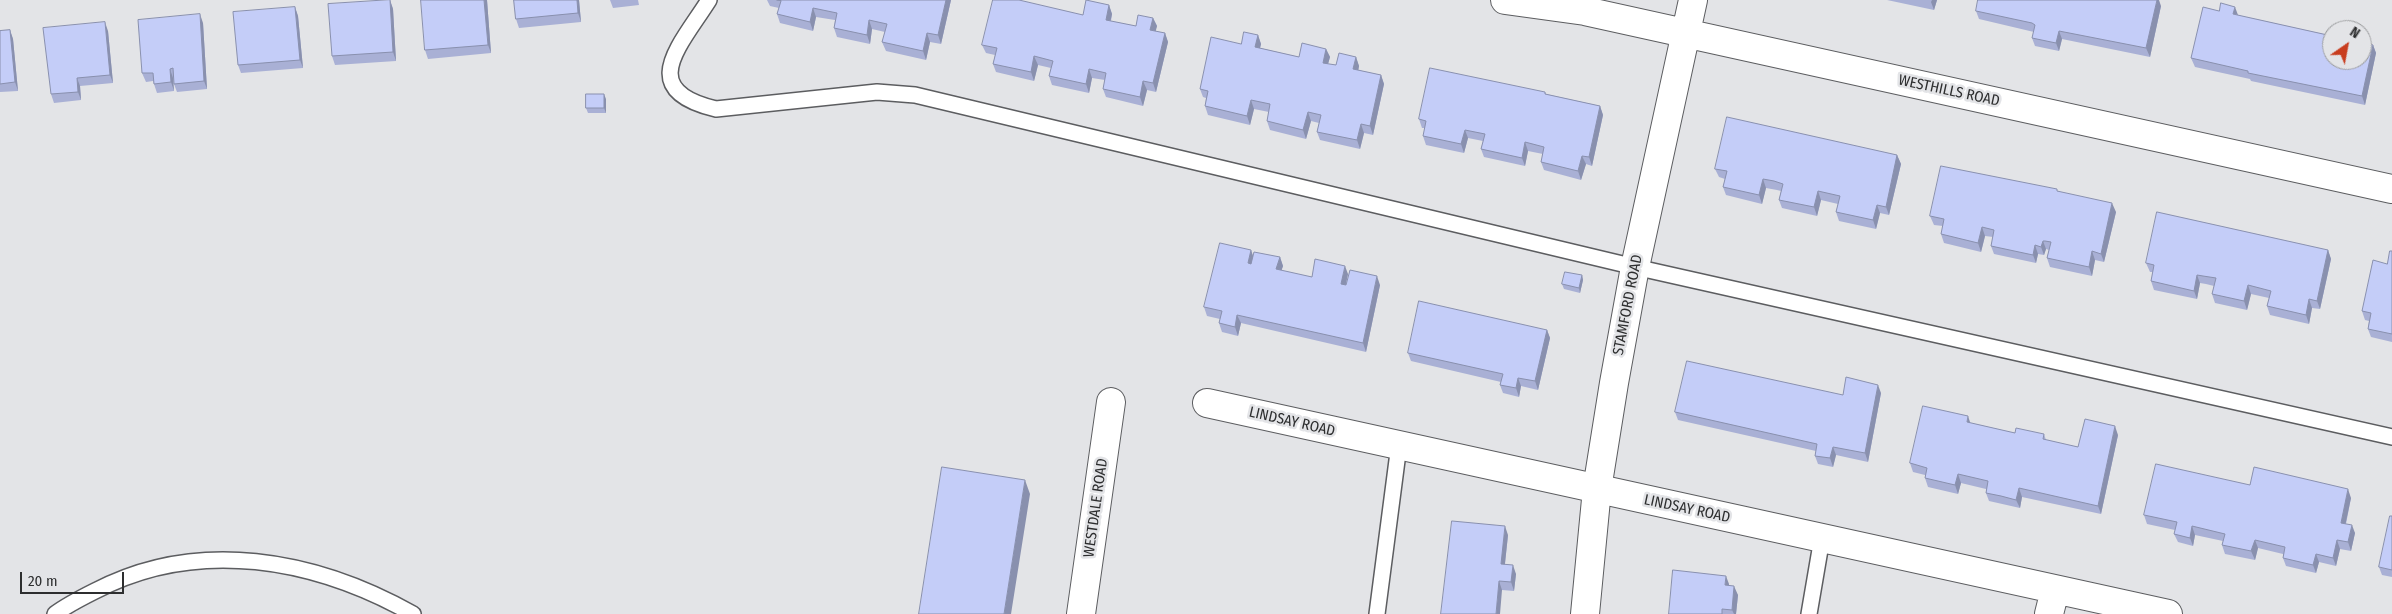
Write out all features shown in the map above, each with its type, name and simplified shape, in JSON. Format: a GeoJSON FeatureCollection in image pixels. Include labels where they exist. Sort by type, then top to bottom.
{"type":"FeatureCollection","features":[{"type":"Feature","properties":{"kind":"street","name":"WESTHILLS ROAD"},"geometry":{"type":"LineString","coordinates":[[1505,0],[1585,11],[2392,189]]}},
{"type":"Feature","properties":{"kind":"street","name":"STAMFORD ROAD"},"geometry":{"type":"LineString","coordinates":[[1585,614],[1597,489],[1635,267],[1693,0]]}},
{"type":"Feature","properties":{"kind":"street","name":"WESTDALE ROAD"},"geometry":{"type":"LineString","coordinates":[[1081,614],[1111,402]]}},
{"type":"Feature","properties":{"kind":"street","name":"LINDSAY ROAD"},"geometry":{"type":"LineString","coordinates":[[1207,403],[1822,538],[2052,602],[2168,614]]}},
{"type":"Feature","properties":{"kind":"lane"},"geometry":{"type":"LineString","coordinates":[[709,0],[672,61],[669,77],[678,94],[693,104],[716,109],[877,92],[915,95],[1635,267],[2392,437]]}},
{"type":"Feature","properties":{"kind":"lane"},"geometry":{"type":"LineString","coordinates":[[1377,614],[1399,446]]}},
{"type":"Feature","properties":{"kind":"lane"},"geometry":{"type":"LineString","coordinates":[[1809,614],[1822,538]]}},
{"type":"Feature","properties":{"kind":"lane"},"geometry":{"type":"LineString","coordinates":[[56,614],[100,588],[132,574],[182,562],[228,559],[280,564],[324,574],[361,587],[413,614]]}},
{"type":"Feature","properties":{"kind":"building"},"geometry":{"type":"Polygon","coordinates":[[[390,0],[393,52],[332,56],[328,4],[390,0]]]}},
{"type":"Feature","properties":{"kind":"building"},"geometry":{"type":"Polygon","coordinates":[[[421,0],[484,0],[488,45],[425,50],[421,0]]]}},
{"type":"Feature","properties":{"kind":"building"},"geometry":{"type":"Polygon","coordinates":[[[514,0],[577,0],[578,13],[516,19],[514,0]]]}},
{"type":"Feature","properties":{"kind":"building"},"geometry":{"type":"Polygon","coordinates":[[[777,0],[946,0],[938,35],[927,33],[923,51],[882,42],[887,24],[869,20],[867,35],[834,28],[837,13],[813,8],[810,22],[777,14],[781,1],[777,0]]]}},
{"type":"Feature","properties":{"kind":"building"},"geometry":{"type":"Polygon","coordinates":[[[993,0],[1019,0],[1083,15],[1086,0],[1109,5],[1106,20],[1136,26],[1138,15],[1153,18],[1150,30],[1165,33],[1153,83],[1143,81],[1140,97],[1103,89],[1106,73],[1089,69],[1086,84],[1049,76],[1053,61],[1034,56],[1031,72],[993,64],[997,48],[982,45],[993,0]]]}},
{"type":"Feature","properties":{"kind":"building"},"geometry":{"type":"Polygon","coordinates":[[[1978,0],[2157,0],[2146,48],[2059,31],[2056,43],[2032,38],[2035,25],[1976,11],[1978,0]]]}},
{"type":"Feature","properties":{"kind":"building"},"geometry":{"type":"Polygon","coordinates":[[[2221,3],[2235,7],[2233,14],[2322,34],[2322,70],[2368,70],[2362,96],[2248,73],[2248,71],[2191,58],[2203,7],[2219,11],[2221,3]]]}},
{"type":"Feature","properties":{"kind":"building"},"geometry":{"type":"Polygon","coordinates":[[[295,7],[300,60],[238,65],[233,12],[295,7]]]}},
{"type":"Feature","properties":{"kind":"building"},"geometry":{"type":"Polygon","coordinates":[[[200,14],[204,81],[174,84],[173,68],[170,69],[171,82],[154,84],[153,73],[142,73],[138,20],[200,14]]]}},
{"type":"Feature","properties":{"kind":"building"},"geometry":{"type":"Polygon","coordinates":[[[105,22],[110,75],[77,78],[78,92],[51,94],[43,28],[105,22]]]}},
{"type":"Feature","properties":{"kind":"building"},"geometry":{"type":"Polygon","coordinates":[[[10,30],[15,82],[0,84],[0,31],[10,30]]]}},
{"type":"Feature","properties":{"kind":"building"},"geometry":{"type":"Polygon","coordinates":[[[1244,32],[1258,35],[1255,47],[1299,57],[1302,43],[1326,49],[1323,63],[1336,65],[1339,53],[1356,57],[1353,69],[1381,75],[1370,126],[1361,124],[1357,140],[1317,132],[1321,115],[1308,112],[1303,130],[1267,121],[1270,104],[1251,100],[1247,116],[1205,106],[1208,91],[1200,89],[1211,37],[1241,44],[1244,32]]]}},
{"type":"Feature","properties":{"kind":"building"},"geometry":{"type":"Polygon","coordinates":[[[1430,68],[1545,92],[1545,94],[1600,106],[1589,157],[1582,156],[1578,171],[1541,162],[1544,147],[1525,142],[1522,158],[1481,149],[1485,134],[1465,130],[1461,144],[1423,136],[1426,121],[1419,119],[1430,68]]]}},
{"type":"Feature","properties":{"kind":"building"},"geometry":{"type":"Polygon","coordinates":[[[586,94],[604,94],[604,108],[586,108],[586,94]]]}},
{"type":"Feature","properties":{"kind":"building"},"geometry":{"type":"Polygon","coordinates":[[[1727,117],[1897,155],[1886,207],[1877,205],[1873,220],[1836,212],[1840,196],[1818,191],[1814,207],[1779,200],[1783,184],[1774,181],[1763,179],[1759,195],[1723,187],[1727,171],[1715,169],[1727,117]]]}},
{"type":"Feature","properties":{"kind":"building"},"geometry":{"type":"Polygon","coordinates":[[[1941,166],[2057,189],[2057,191],[2112,203],[2101,254],[2092,251],[2089,267],[2047,258],[2051,242],[2043,241],[2041,247],[2035,245],[2033,255],[1991,246],[1994,230],[1982,227],[1978,243],[1941,234],[1944,219],[1930,216],[1941,166]]]}},
{"type":"Feature","properties":{"kind":"building"},"geometry":{"type":"Polygon","coordinates":[[[2157,212],[2328,250],[2317,301],[2309,299],[2306,315],[2267,306],[2271,291],[2248,285],[2244,301],[2212,294],[2216,278],[2197,275],[2194,291],[2151,281],[2154,265],[2146,263],[2157,212]]]}},
{"type":"Feature","properties":{"kind":"building"},"geometry":{"type":"Polygon","coordinates":[[[1220,243],[1251,250],[1248,263],[1251,264],[1254,252],[1280,257],[1276,269],[1312,277],[1315,259],[1345,266],[1341,284],[1346,285],[1350,270],[1377,276],[1363,343],[1237,315],[1235,327],[1219,323],[1222,311],[1204,307],[1220,243]]]}},
{"type":"Feature","properties":{"kind":"building"},"geometry":{"type":"Polygon","coordinates":[[[2390,251],[2392,251],[2392,334],[2368,329],[2371,313],[2362,311],[2373,260],[2387,264],[2390,251]]]}},
{"type":"Feature","properties":{"kind":"building"},"geometry":{"type":"Polygon","coordinates":[[[1565,272],[1582,275],[1579,288],[1562,284],[1565,272]]]}},
{"type":"Feature","properties":{"kind":"building"},"geometry":{"type":"Polygon","coordinates":[[[1419,301],[1547,330],[1535,381],[1518,378],[1516,388],[1500,385],[1503,374],[1408,353],[1419,301]]]}},
{"type":"Feature","properties":{"kind":"building"},"geometry":{"type":"Polygon","coordinates":[[[1687,361],[1843,395],[1846,377],[1878,385],[1865,453],[1833,447],[1830,458],[1815,456],[1817,444],[1675,412],[1687,361]]]}},
{"type":"Feature","properties":{"kind":"building"},"geometry":{"type":"Polygon","coordinates":[[[1923,406],[1968,416],[1967,422],[2015,433],[2016,428],[2044,434],[2043,439],[2078,447],[2085,419],[2115,426],[2098,506],[2019,488],[2016,500],[1986,493],[1988,481],[1958,474],[1955,485],[1925,478],[1927,468],[1910,463],[1923,406]]]}},
{"type":"Feature","properties":{"kind":"building"},"geometry":{"type":"Polygon","coordinates":[[[2156,464],[2250,485],[2254,467],[2348,489],[2341,523],[2352,525],[2348,542],[2337,540],[2333,558],[2316,554],[2313,565],[2283,558],[2285,547],[2255,540],[2251,551],[2222,545],[2225,534],[2192,526],[2190,538],[2174,534],[2177,522],[2144,515],[2156,464]]]}},
{"type":"Feature","properties":{"kind":"building"},"geometry":{"type":"Polygon","coordinates":[[[942,467],[1025,480],[1004,614],[919,614],[942,467]]]}},
{"type":"Feature","properties":{"kind":"building"},"geometry":{"type":"Polygon","coordinates":[[[2390,516],[2392,516],[2392,570],[2379,567],[2390,516]]]}},
{"type":"Feature","properties":{"kind":"building"},"geometry":{"type":"Polygon","coordinates":[[[1452,521],[1505,526],[1501,564],[1513,565],[1511,582],[1499,581],[1496,614],[1441,614],[1452,521]]]}},
{"type":"Feature","properties":{"kind":"building"},"geometry":{"type":"Polygon","coordinates":[[[1673,570],[1726,576],[1725,585],[1734,586],[1732,610],[1722,609],[1722,614],[1669,614],[1673,570]]]}}]}
